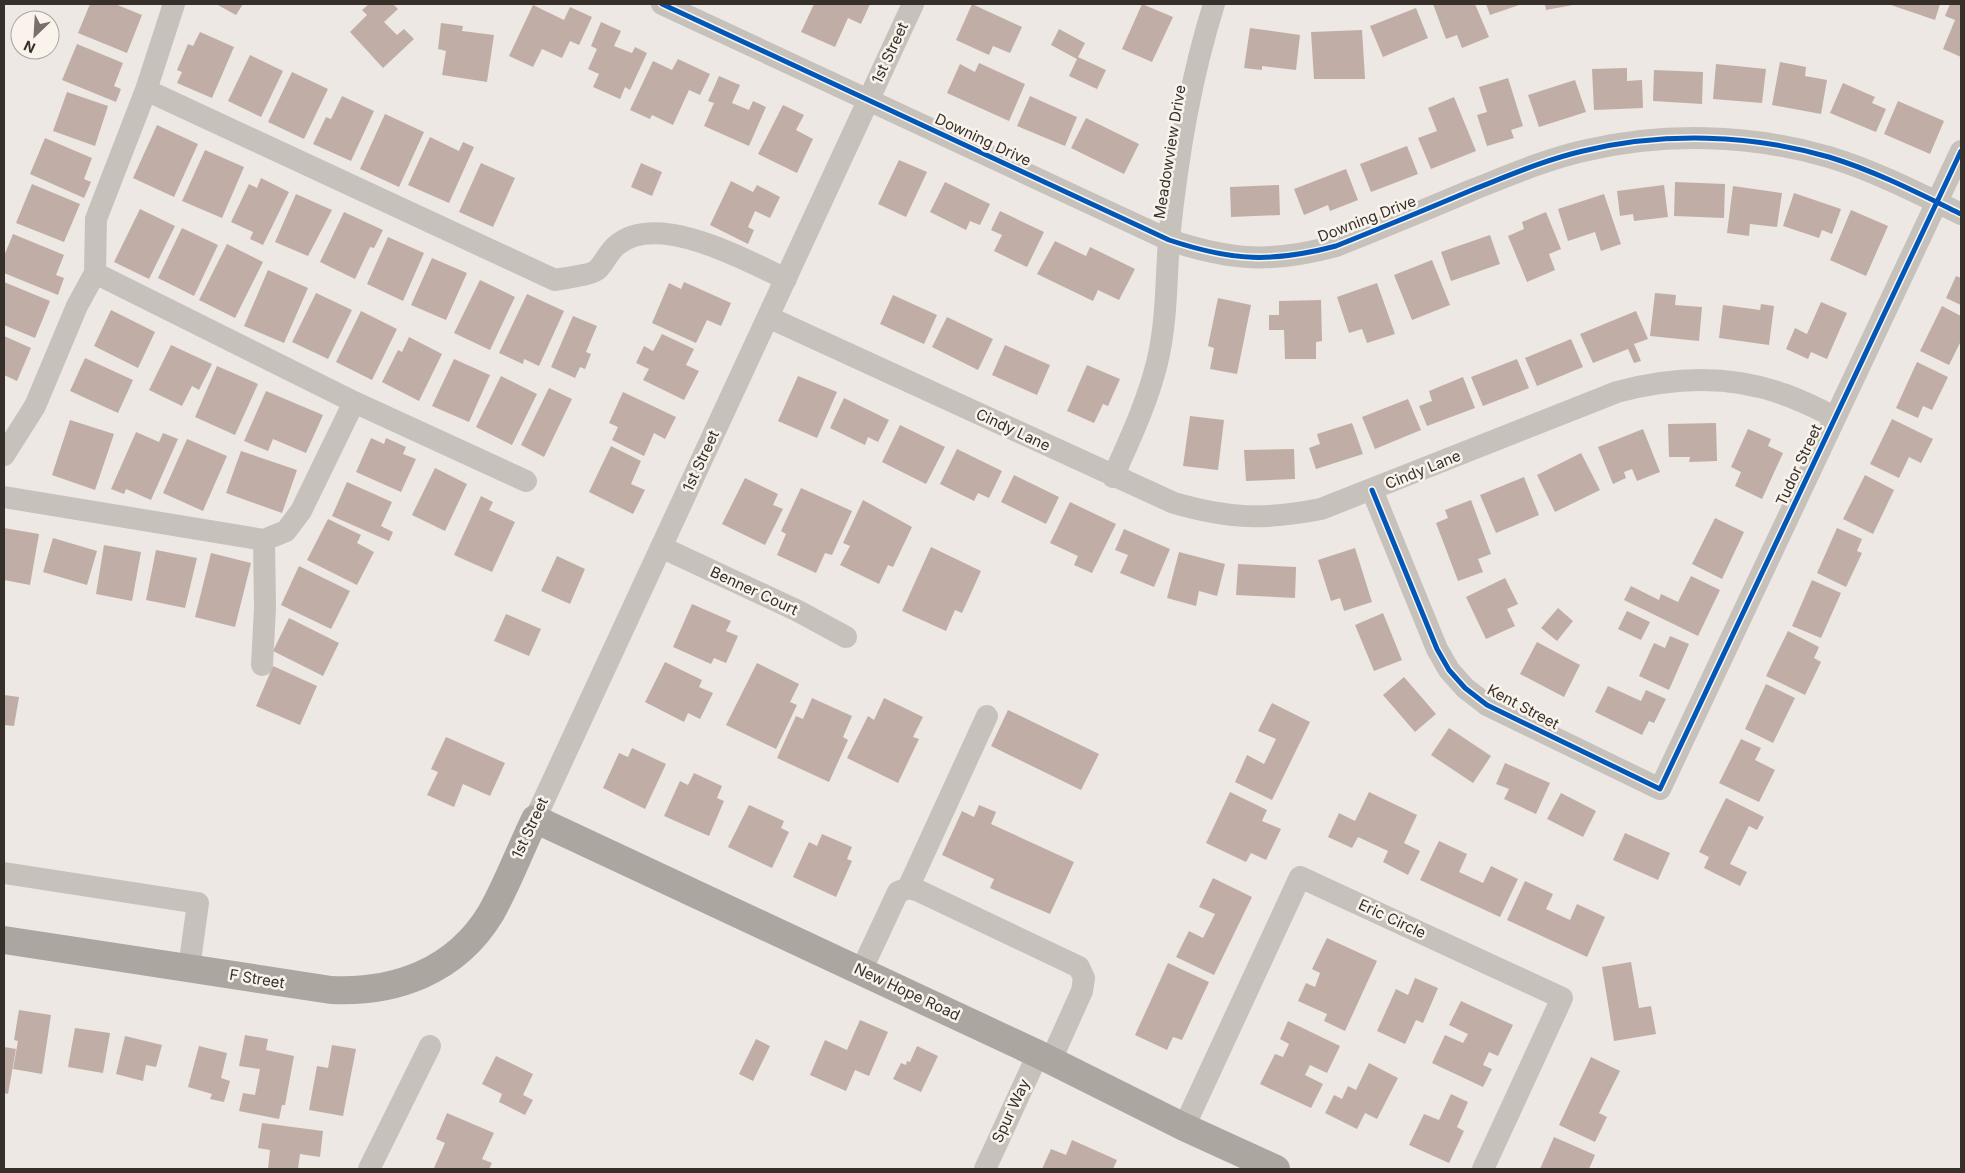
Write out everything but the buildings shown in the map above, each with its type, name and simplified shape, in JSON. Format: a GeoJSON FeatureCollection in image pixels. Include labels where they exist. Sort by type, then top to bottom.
{"type":"FeatureCollection","features":[{"type":"Feature","properties":{"kind":"main road","name":"1st Street"},"geometry":{"type":"LineString","coordinates":[[487,918],[535,819]]}},
{"type":"Feature","properties":{"kind":"main road","name":"New Hope Road"},"geometry":{"type":"LineString","coordinates":[[535,819],[1045,1057],[1184,1127],[1276,1169]]}},
{"type":"Feature","properties":{"kind":"main road","name":"F Street"},"geometry":{"type":"LineString","coordinates":[[4,940],[331,990],[359,991],[392,986],[424,975],[447,960],[472,938],[487,918]]}},
{"type":"Feature","properties":{"kind":"street"},"geometry":{"type":"LineString","coordinates":[[4,455],[35,406],[77,306],[95,273],[96,220],[146,90],[174,4]]}},
{"type":"Feature","properties":{"kind":"street","name":"Downing Drive"},"geometry":{"type":"LineString","coordinates":[[662,4],[1169,240],[1205,252],[1240,258],[1277,258],[1305,255],[1336,246],[1534,165],[1582,151],[1631,142],[1681,138],[1731,139],[1773,144],[1829,157],[1877,174],[1961,214]]}},
{"type":"Feature","properties":{"kind":"street","name":"1st Street"},"geometry":{"type":"LineString","coordinates":[[535,819],[913,4]]}},
{"type":"Feature","properties":{"kind":"street","name":"Meadowview Drive"},"geometry":{"type":"LineString","coordinates":[[1113,477],[1144,408],[1157,362],[1165,306],[1169,240],[1177,166],[1190,94],[1214,4]]}},
{"type":"Feature","properties":{"kind":"street"},"geometry":{"type":"LineString","coordinates":[[146,90],[555,280],[597,271],[617,244],[639,235],[670,234],[705,243],[786,279]]}},
{"type":"Feature","properties":{"kind":"street","name":"Tudor Street"},"geometry":{"type":"LineString","coordinates":[[1660,789],[1961,151]]}},
{"type":"Feature","properties":{"kind":"street"},"geometry":{"type":"LineString","coordinates":[[95,273],[354,402],[526,481]]}},
{"type":"Feature","properties":{"kind":"street","name":"Cindy Lane"},"geometry":{"type":"LineString","coordinates":[[768,317],[1174,504],[1211,514],[1245,518],[1283,517],[1321,510],[1616,392],[1646,384],[1711,379],[1749,384],[1782,394],[1836,417]]}},
{"type":"Feature","properties":{"kind":"street"},"geometry":{"type":"LineString","coordinates":[[4,497],[264,540],[286,530],[301,511],[354,402]]}},
{"type":"Feature","properties":{"kind":"street","name":"Kent Street"},"geometry":{"type":"LineString","coordinates":[[1372,490],[1437,649],[1449,670],[1464,688],[1500,712],[1660,789]]}},
{"type":"Feature","properties":{"kind":"street"},"geometry":{"type":"LineString","coordinates":[[262,665],[265,608],[264,540]]}},
{"type":"Feature","properties":{"kind":"street","name":"Benner Court"},"geometry":{"type":"LineString","coordinates":[[661,547],[846,637]]}},
{"type":"Feature","properties":{"kind":"street"},"geometry":{"type":"LineString","coordinates":[[861,971],[898,892],[908,888],[987,716]]}},
{"type":"Feature","properties":{"kind":"street"},"geometry":{"type":"LineString","coordinates":[[4,873],[198,903],[189,968]]}},
{"type":"Feature","properties":{"kind":"street","name":"Eric Circle"},"geometry":{"type":"LineString","coordinates":[[1184,1127],[1300,877],[1562,998],[1483,1169]]}},
{"type":"Feature","properties":{"kind":"street","name":"Spur Way"},"geometry":{"type":"LineString","coordinates":[[908,888],[919,891],[1079,967],[1084,978],[1082,991],[984,1169]]}},
{"type":"Feature","properties":{"kind":"street"},"geometry":{"type":"LineString","coordinates":[[369,1169],[430,1046]]}},
{"type":"Feature","properties":{"kind":"cycle path"},"geometry":{"type":"LineString","coordinates":[[662,4],[1169,240],[1233,256],[1272,257],[1336,246],[1472,190],[1554,159],[1613,145],[1675,138],[1738,140],[1799,149],[1829,157],[1880,176],[1961,214]]}},
{"type":"Feature","properties":{"kind":"cycle path"},"geometry":{"type":"LineString","coordinates":[[1372,490],[1437,649],[1449,670],[1465,688],[1487,705],[1660,789],[1961,151]]}}]}
